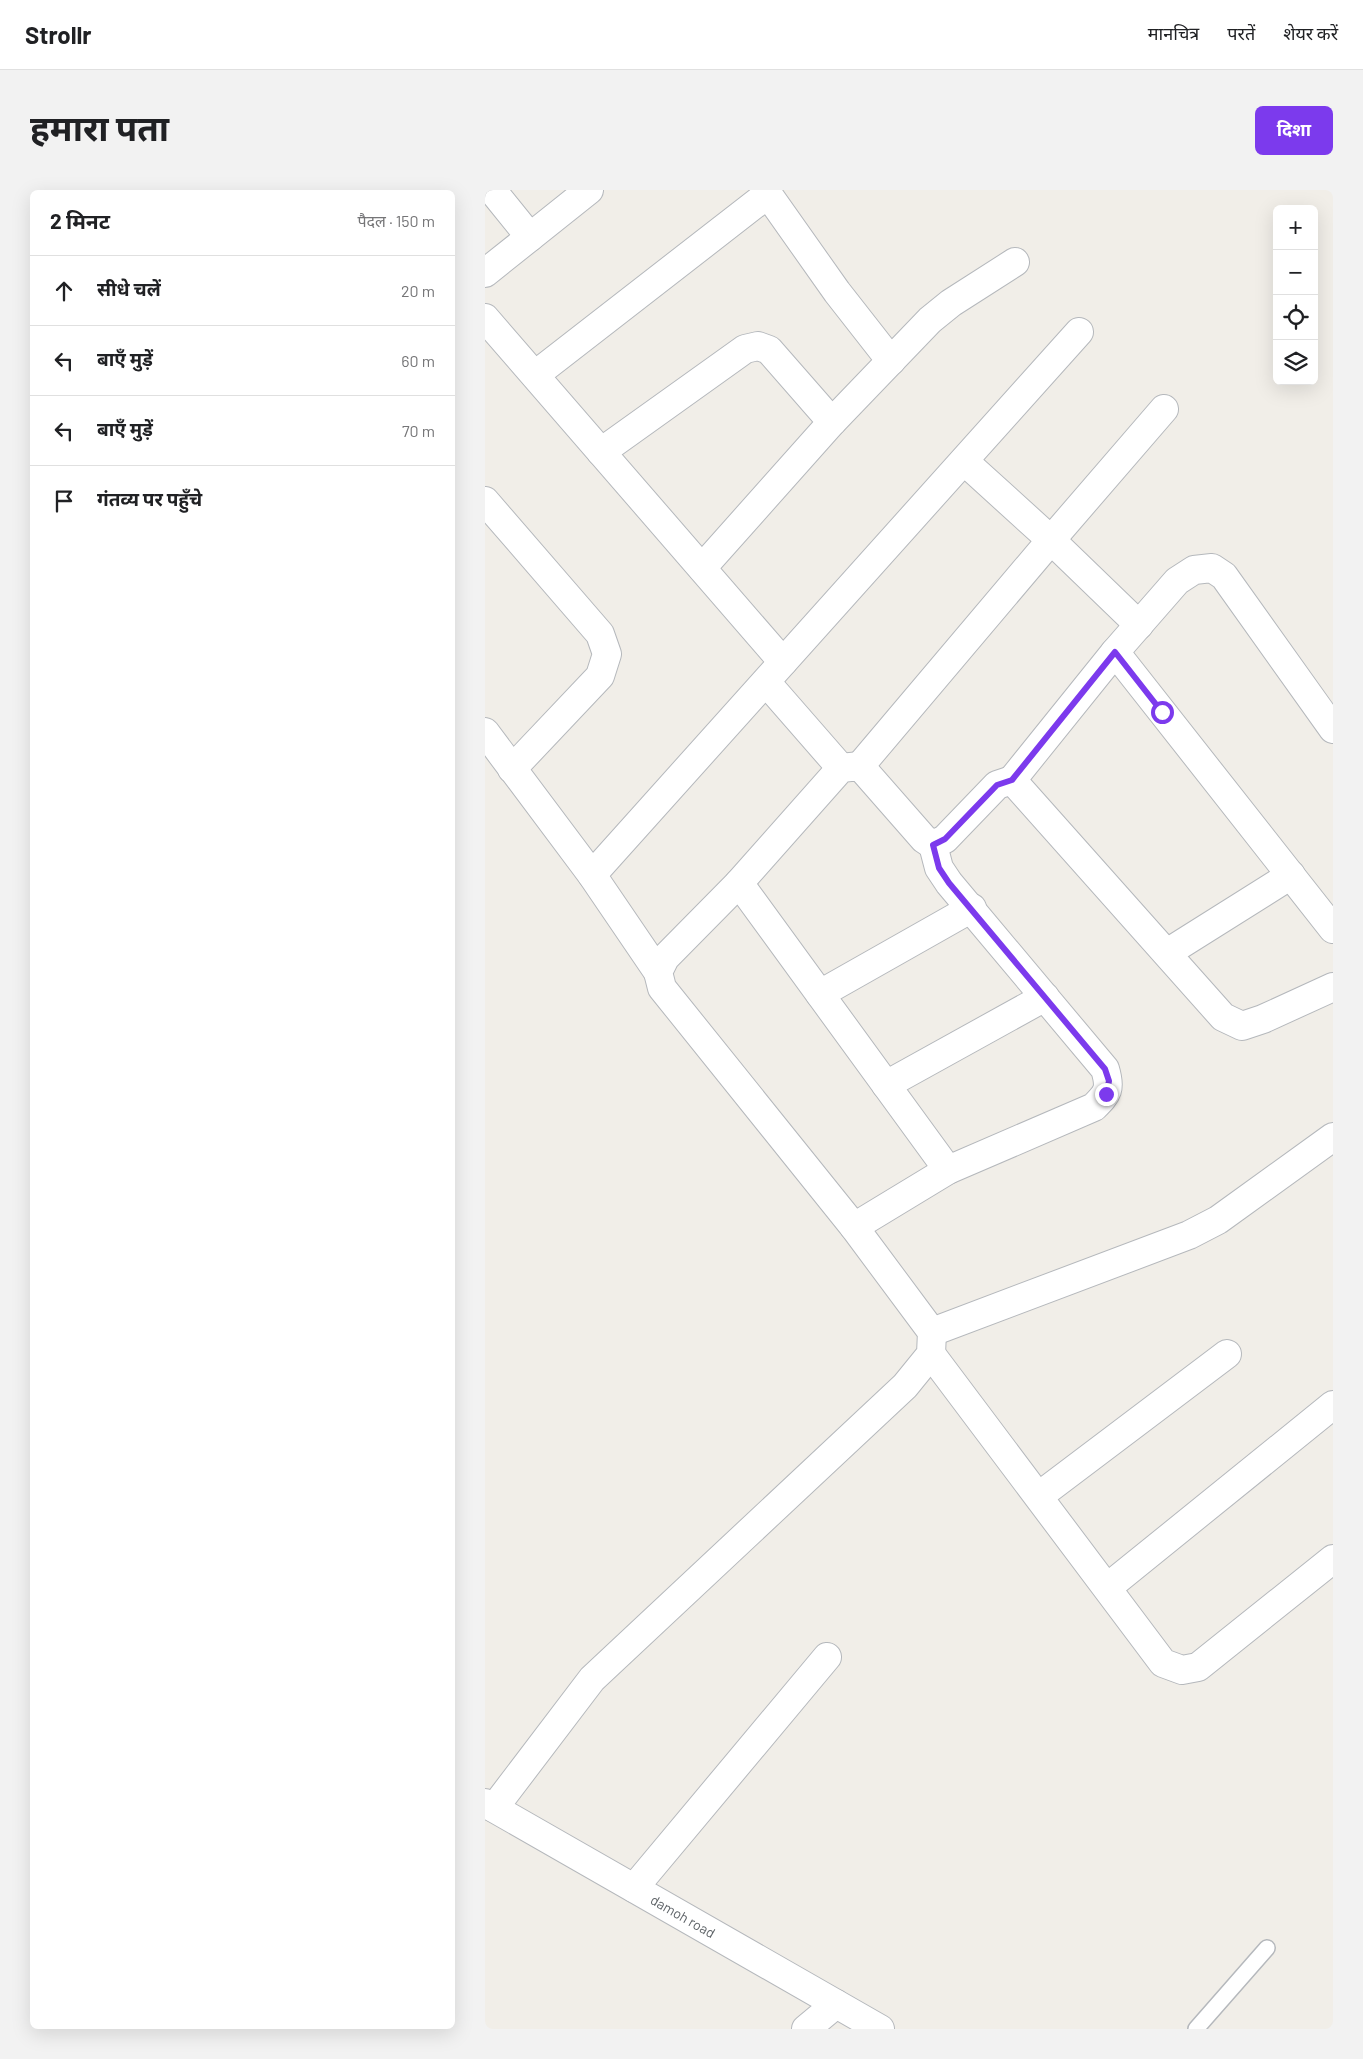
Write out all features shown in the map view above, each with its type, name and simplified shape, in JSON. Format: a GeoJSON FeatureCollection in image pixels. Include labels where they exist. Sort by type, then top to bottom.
{"type":"FeatureCollection","features":[{"type":"Feature","properties":{"kind":"street"},"geometry":{"type":"LineString","coordinates":[[492,190],[530,237]]}},
{"type":"Feature","properties":{"kind":"street"},"geometry":{"type":"LineString","coordinates":[[485,273],[589,190]]}},
{"type":"Feature","properties":{"kind":"street"},"geometry":{"type":"LineString","coordinates":[[535,375],[766,192],[837,292],[891,361]]}},
{"type":"Feature","properties":{"kind":"street"},"geometry":{"type":"LineString","coordinates":[[702,568],[832,422],[930,320],[1015,262]]}},
{"type":"Feature","properties":{"kind":"street"},"geometry":{"type":"LineString","coordinates":[[485,318],[783,662]]}},
{"type":"Feature","properties":{"kind":"street"},"geometry":{"type":"LineString","coordinates":[[592,875],[1079,332]]}},
{"type":"Feature","properties":{"kind":"street"},"geometry":{"type":"LineString","coordinates":[[601,452],[745,350],[758,346],[769,350],[832,422]]}},
{"type":"Feature","properties":{"kind":"street"},"geometry":{"type":"LineString","coordinates":[[658,972],[665,958],[850,767],[1164,409]]}},
{"type":"Feature","properties":{"kind":"street"},"geometry":{"type":"LineString","coordinates":[[964,461],[1051,540],[1139,625]]}},
{"type":"Feature","properties":{"kind":"street"},"geometry":{"type":"LineString","coordinates":[[485,501],[600,634],[607,654],[600,676],[512,769]]}},
{"type":"Feature","properties":{"kind":"street"},"geometry":{"type":"LineString","coordinates":[[933,845],[945,839],[997,785],[1012,780],[1115,652],[1177,581],[1194,570],[1211,568],[1224,576],[1333,729]]}},
{"type":"Feature","properties":{"kind":"street"},"geometry":{"type":"LineString","coordinates":[[1115,652],[1333,929]]}},
{"type":"Feature","properties":{"kind":"street"},"geometry":{"type":"LineString","coordinates":[[765,682],[924,839],[933,845],[939,868],[949,883],[972,908],[1105,1069],[1109,1081],[1106,1094],[1094,1107],[948,1170],[854,1227]]}},
{"type":"Feature","properties":{"kind":"street"},"geometry":{"type":"LineString","coordinates":[[485,732],[592,875],[658,972],[662,988],[854,1227],[931,1343],[1039,1496],[1163,1663],[1182,1670],[1198,1667],[1333,1559]]}},
{"type":"Feature","properties":{"kind":"street"},"geometry":{"type":"LineString","coordinates":[[1012,780],[1223,1017],[1242,1026],[1263,1019],[1333,987]]}},
{"type":"Feature","properties":{"kind":"street"},"geometry":{"type":"LineString","coordinates":[[1167,953],[1291,875]]}},
{"type":"Feature","properties":{"kind":"street"},"geometry":{"type":"LineString","coordinates":[[739,882],[948,1170]]}},
{"type":"Feature","properties":{"kind":"street"},"geometry":{"type":"LineString","coordinates":[[820,994],[972,908]]}},
{"type":"Feature","properties":{"kind":"street"},"geometry":{"type":"LineString","coordinates":[[886,1085],[1045,997]]}},
{"type":"Feature","properties":{"kind":"street"},"geometry":{"type":"LineString","coordinates":[[489,1805],[592,1679],[905,1386],[931,1343],[1189,1235],[1217,1220],[1333,1137]]}},
{"type":"Feature","properties":{"kind":"street"},"geometry":{"type":"LineString","coordinates":[[1039,1496],[1227,1354]]}},
{"type":"Feature","properties":{"kind":"street"},"geometry":{"type":"LineString","coordinates":[[1107,1587],[1333,1405]]}},
{"type":"Feature","properties":{"kind":"street"},"geometry":{"type":"LineString","coordinates":[[634,1888],[827,1658]]}},
{"type":"Feature","properties":{"kind":"street","name":"damoh road"},"geometry":{"type":"LineString","coordinates":[[489,1805],[880,2029]]}},
{"type":"Feature","properties":{"kind":"street"},"geometry":{"type":"LineString","coordinates":[[806,2029],[836,2004]]}},
{"type":"Feature","properties":{"kind":"lane"},"geometry":{"type":"LineString","coordinates":[[1196,2029],[1267,1948]]}},
{"type":"Feature","properties":{"kind":"route"},"geometry":{"type":"LineString","coordinates":[[1106,1094],[1109,1081],[1105,1069],[972,908],[949,883],[939,868],[933,845],[945,839],[997,785],[1012,780],[1115,652],[1162,712]]}}]}
